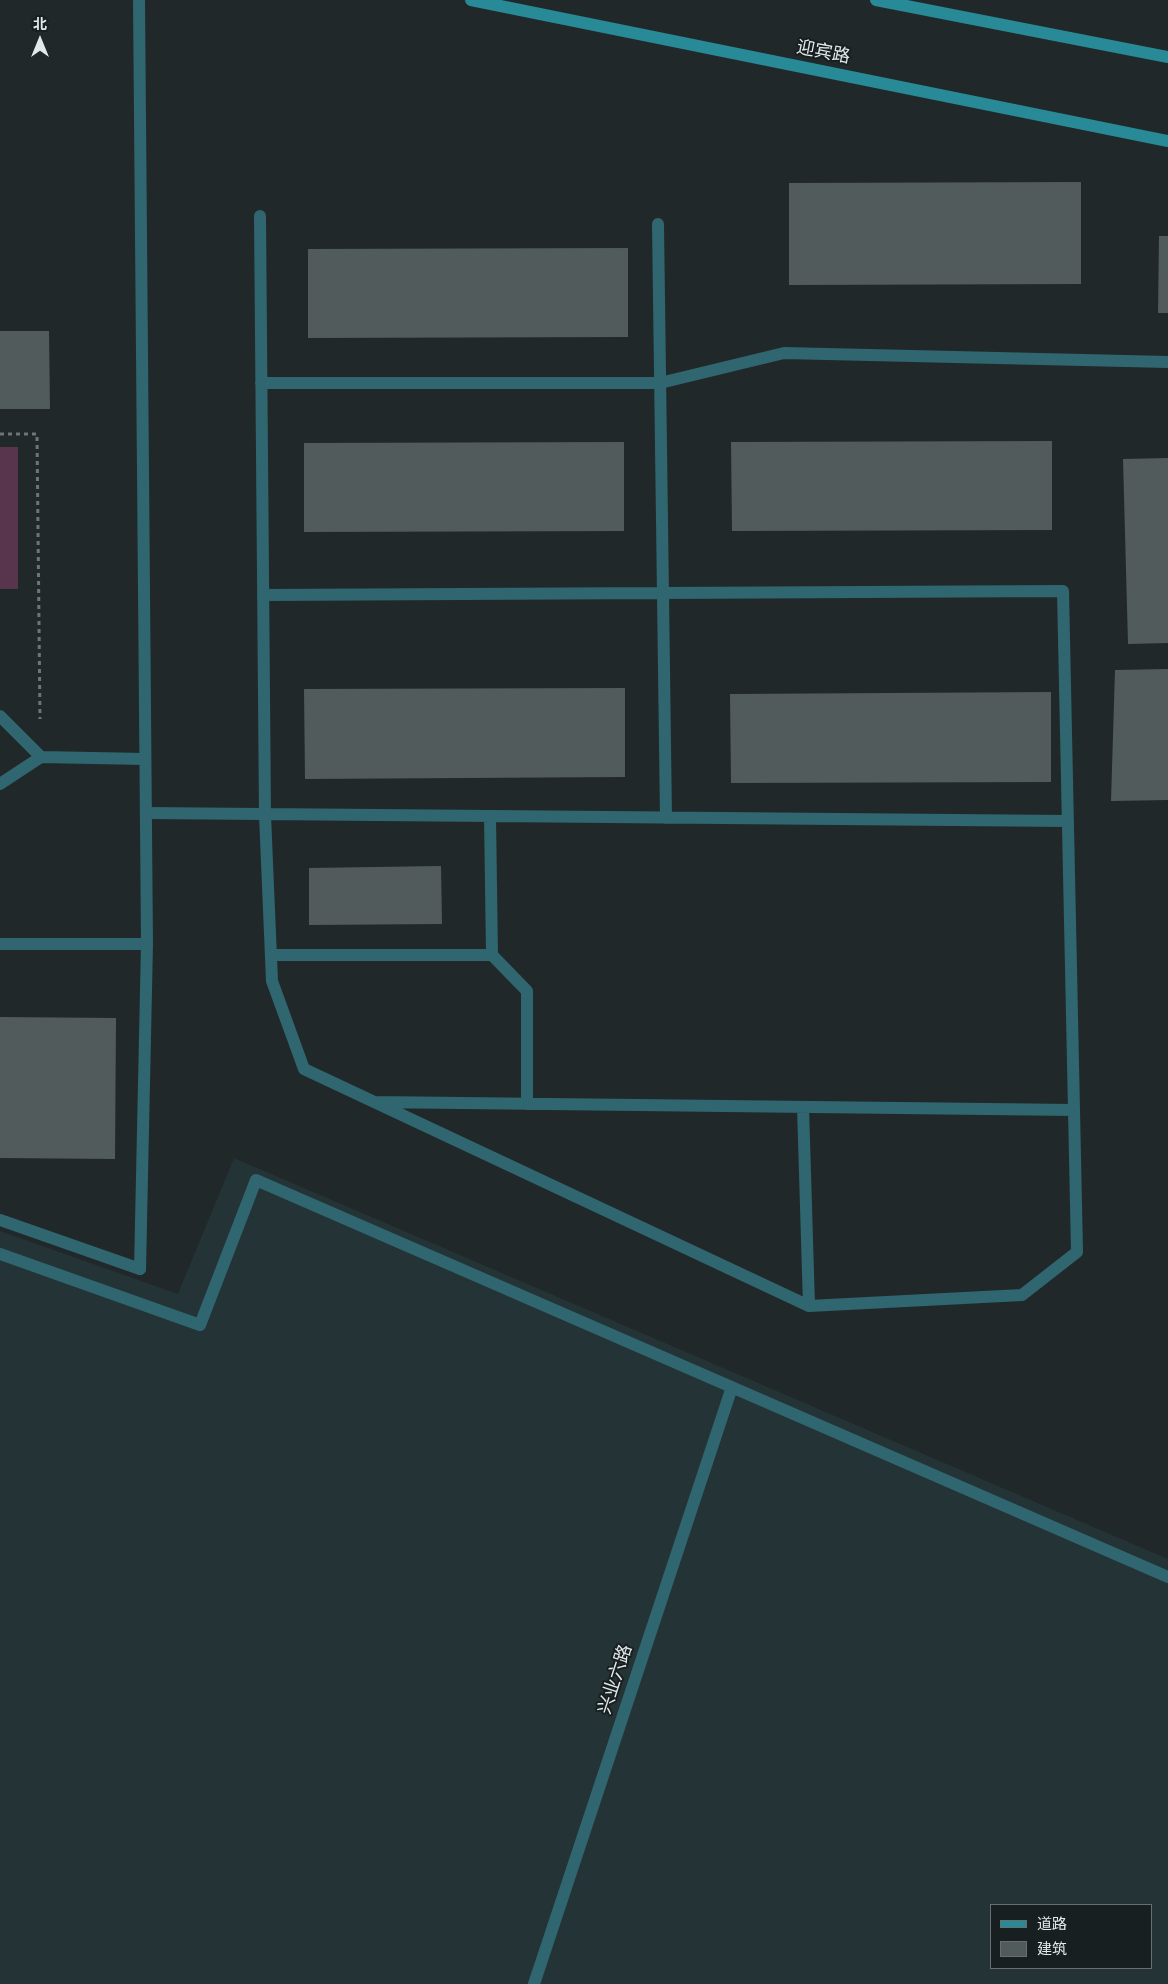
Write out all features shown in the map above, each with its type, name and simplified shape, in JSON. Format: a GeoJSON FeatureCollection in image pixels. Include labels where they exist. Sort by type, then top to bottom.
{"type":"FeatureCollection","features":[{"type":"Feature","properties":{"kind":"main road","name":"迎宾路"},"geometry":{"type":"LineString","coordinates":[[471,0],[1168,142]]}},
{"type":"Feature","properties":{"kind":"main road"},"geometry":{"type":"LineString","coordinates":[[876,0],[1168,58]]}},
{"type":"Feature","properties":{"kind":"street"},"geometry":{"type":"LineString","coordinates":[[0,1220],[140,1268],[147,944],[139,0]]}},
{"type":"Feature","properties":{"kind":"street"},"geometry":{"type":"LineString","coordinates":[[260,216],[261,383],[265,815],[272,980],[304,1069],[808,1306],[1022,1295],[1077,1252],[1063,591],[263,595]]}},
{"type":"Feature","properties":{"kind":"street"},"geometry":{"type":"LineString","coordinates":[[658,224],[666,818]]}},
{"type":"Feature","properties":{"kind":"street"},"geometry":{"type":"LineString","coordinates":[[261,383],[660,383],[784,353],[1168,362]]}},
{"type":"Feature","properties":{"kind":"street"},"geometry":{"type":"LineString","coordinates":[[0,716],[41,757]]}},
{"type":"Feature","properties":{"kind":"street"},"geometry":{"type":"LineString","coordinates":[[0,784],[41,757],[146,759]]}},
{"type":"Feature","properties":{"kind":"street"},"geometry":{"type":"LineString","coordinates":[[146,813],[1068,821]]}},
{"type":"Feature","properties":{"kind":"street"},"geometry":{"type":"LineString","coordinates":[[490,816],[492,955],[527,991],[527,1104]]}},
{"type":"Feature","properties":{"kind":"street"},"geometry":{"type":"LineString","coordinates":[[0,944],[147,944]]}},
{"type":"Feature","properties":{"kind":"street"},"geometry":{"type":"LineString","coordinates":[[271,955],[492,955]]}},
{"type":"Feature","properties":{"kind":"street"},"geometry":{"type":"LineString","coordinates":[[374,1102],[1074,1110]]}},
{"type":"Feature","properties":{"kind":"street"},"geometry":{"type":"LineString","coordinates":[[803,1108],[808,1306]]}},
{"type":"Feature","properties":{"kind":"street"},"geometry":{"type":"LineString","coordinates":[[0,1254],[200,1325],[256,1180],[1168,1577]]}},
{"type":"Feature","properties":{"kind":"street","name":"兴业六路"},"geometry":{"type":"LineString","coordinates":[[534,1984],[732,1387]]}},
{"type":"Feature","properties":{"kind":"path"},"geometry":{"type":"LineString","coordinates":[[0,434],[37,434],[41,757]]}},
{"type":"Feature","properties":{"kind":"shaded area"},"geometry":{"type":"Polygon","coordinates":[[[0,447],[18,447],[18,589],[0,589],[0,447]]]}},
{"type":"Feature","properties":{"kind":"shaded area"},"geometry":{"type":"Polygon","coordinates":[[[234,1158],[1168,1559],[1168,1984],[0,1984],[0,1231],[178,1294],[234,1158]]]}},
{"type":"Feature","properties":{"kind":"building"},"geometry":{"type":"Polygon","coordinates":[[[1081,182],[1081,284],[789,285],[789,183],[1081,182]]]}},
{"type":"Feature","properties":{"kind":"building"},"geometry":{"type":"Polygon","coordinates":[[[1159,236],[1168,236],[1168,313],[1158,313],[1159,236]]]}},
{"type":"Feature","properties":{"kind":"building"},"geometry":{"type":"Polygon","coordinates":[[[628,248],[628,337],[308,338],[308,249],[628,248]]]}},
{"type":"Feature","properties":{"kind":"building"},"geometry":{"type":"Polygon","coordinates":[[[0,331],[49,331],[50,409],[0,409],[0,331]]]}},
{"type":"Feature","properties":{"kind":"building"},"geometry":{"type":"Polygon","coordinates":[[[1052,441],[1052,530],[732,531],[731,442],[1052,441]]]}},
{"type":"Feature","properties":{"kind":"building"},"geometry":{"type":"Polygon","coordinates":[[[624,442],[624,531],[304,532],[304,443],[624,442]]]}},
{"type":"Feature","properties":{"kind":"building"},"geometry":{"type":"Polygon","coordinates":[[[1168,458],[1168,643],[1128,644],[1123,459],[1168,458]]]}},
{"type":"Feature","properties":{"kind":"building"},"geometry":{"type":"Polygon","coordinates":[[[1168,669],[1168,800],[1111,801],[1115,670],[1168,669]]]}},
{"type":"Feature","properties":{"kind":"building"},"geometry":{"type":"Polygon","coordinates":[[[625,688],[625,777],[305,779],[304,689],[625,688]]]}},
{"type":"Feature","properties":{"kind":"building"},"geometry":{"type":"Polygon","coordinates":[[[1051,692],[1051,782],[731,783],[730,694],[1051,692]]]}},
{"type":"Feature","properties":{"kind":"building"},"geometry":{"type":"Polygon","coordinates":[[[441,866],[442,924],[309,925],[309,868],[441,866]]]}},
{"type":"Feature","properties":{"kind":"building"},"geometry":{"type":"Polygon","coordinates":[[[0,1017],[116,1018],[115,1159],[0,1158],[0,1017]]]}}]}
